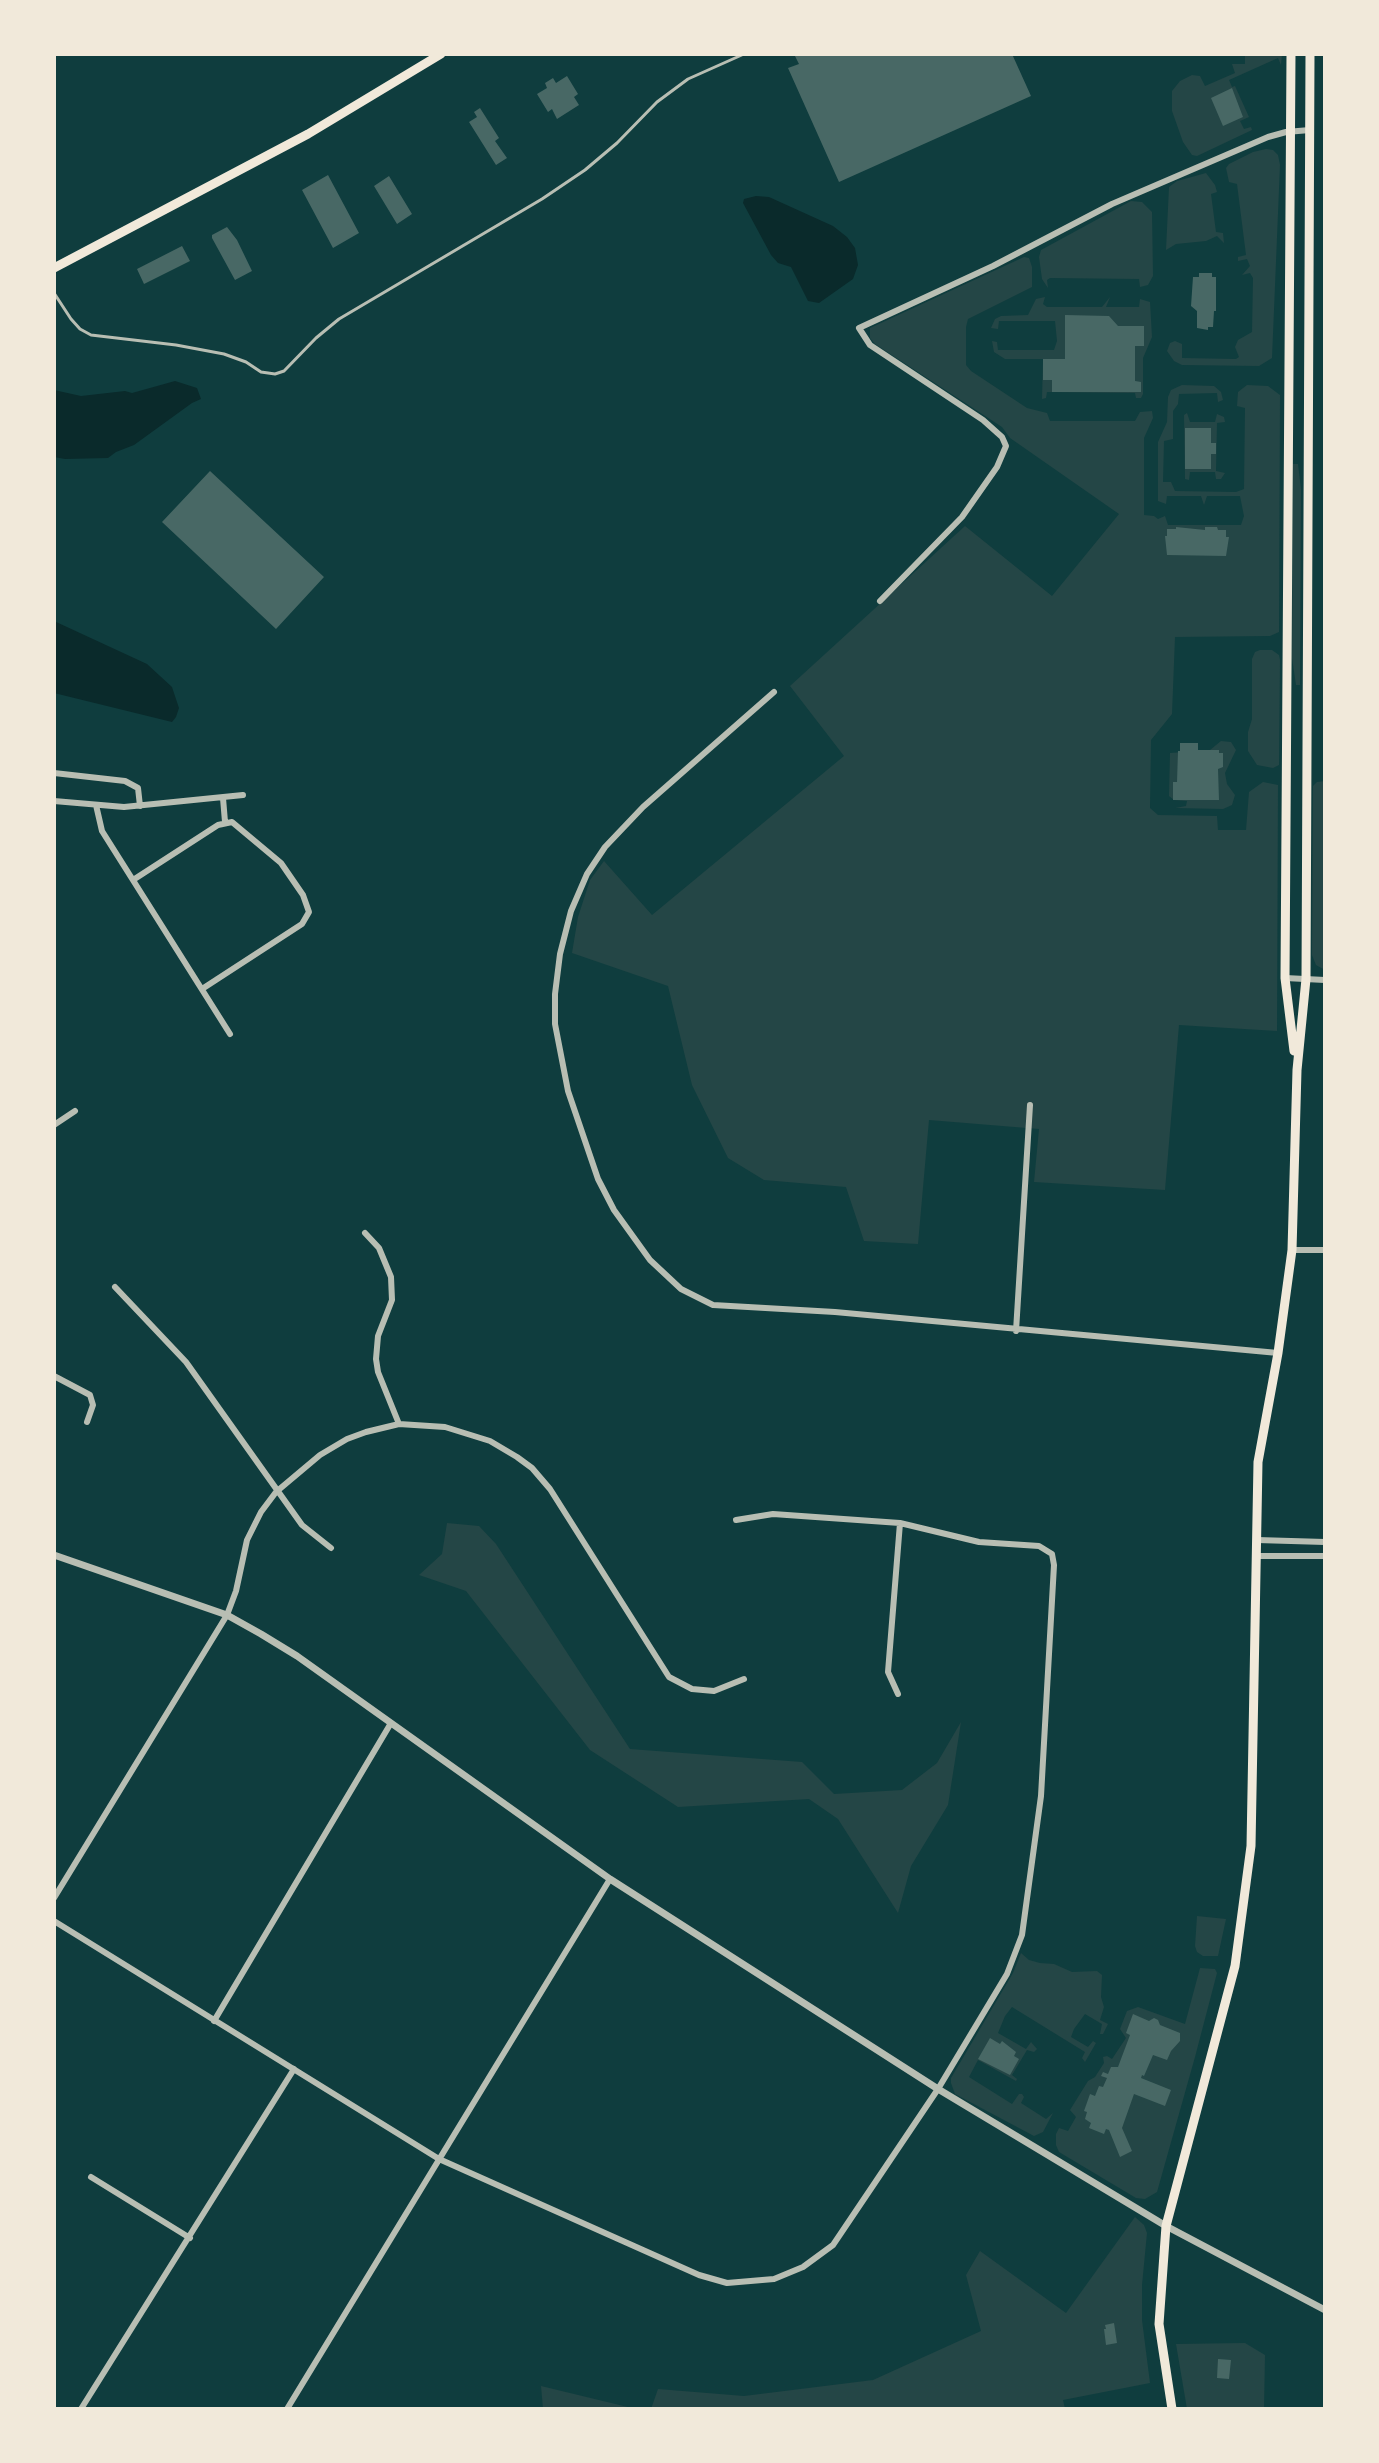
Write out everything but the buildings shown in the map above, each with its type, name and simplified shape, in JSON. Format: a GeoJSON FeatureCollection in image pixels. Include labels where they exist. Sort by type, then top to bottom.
{"type":"FeatureCollection","features":[{"type":"Feature","properties":{"kind":"main road"},"geometry":{"type":"LineString","coordinates":[[54,268],[308,134],[441,54]]}},
{"type":"Feature","properties":{"kind":"main road"},"geometry":{"type":"LineString","coordinates":[[1291,54],[1285,978],[1297,1070]]}},
{"type":"Feature","properties":{"kind":"main road"},"geometry":{"type":"LineString","coordinates":[[1172,2409],[1159,2324],[1166,2226],[1235,1966],[1251,1846],[1258,1462],[1278,1353],[1292,1250],[1297,1070],[1306,979],[1310,54]]}},
{"type":"Feature","properties":{"kind":"street"},"geometry":{"type":"LineString","coordinates":[[880,601],[962,517],[997,467],[1006,446],[1002,437],[983,420],[870,345],[859,328],[980,273],[1112,204],[1268,137],[1310,130]]}},
{"type":"Feature","properties":{"kind":"street"},"geometry":{"type":"LineString","coordinates":[[774,692],[643,807],[605,847],[587,874],[571,911],[560,954],[555,1024],[568,1091],[598,1179],[614,1210],[650,1260],[681,1289],[713,1305],[835,1312],[1278,1353]]}},
{"type":"Feature","properties":{"kind":"street"},"geometry":{"type":"LineString","coordinates":[[54,773],[125,781],[138,788],[140,806]]}},
{"type":"Feature","properties":{"kind":"street"},"geometry":{"type":"LineString","coordinates":[[54,801],[140,806],[243,795]]}},
{"type":"Feature","properties":{"kind":"street"},"geometry":{"type":"LineString","coordinates":[[223,798],[225,822]]}},
{"type":"Feature","properties":{"kind":"street"},"geometry":{"type":"LineString","coordinates":[[96,805],[102,831],[230,1034]]}},
{"type":"Feature","properties":{"kind":"street"},"geometry":{"type":"LineString","coordinates":[[133,880],[225,822],[238,826],[281,863],[308,903],[309,912],[302,924],[202,989]]}},
{"type":"Feature","properties":{"kind":"street"},"geometry":{"type":"LineString","coordinates":[[1285,978],[1325,980]]}},
{"type":"Feature","properties":{"kind":"street"},"geometry":{"type":"LineString","coordinates":[[1016,1331],[1030,1105]]}},
{"type":"Feature","properties":{"kind":"street"},"geometry":{"type":"LineString","coordinates":[[54,1125],[75,1111]]}},
{"type":"Feature","properties":{"kind":"street"},"geometry":{"type":"LineString","coordinates":[[365,1233],[379,1248],[391,1277],[392,1300],[378,1336],[376,1359],[378,1372],[399,1424]]}},
{"type":"Feature","properties":{"kind":"street"},"geometry":{"type":"LineString","coordinates":[[1292,1250],[1325,1250]]}},
{"type":"Feature","properties":{"kind":"street"},"geometry":{"type":"LineString","coordinates":[[115,1287],[186,1362],[302,1525],[331,1548]]}},
{"type":"Feature","properties":{"kind":"street"},"geometry":{"type":"LineString","coordinates":[[54,1376],[90,1395],[93,1405],[87,1422]]}},
{"type":"Feature","properties":{"kind":"street"},"geometry":{"type":"LineString","coordinates":[[54,1898],[227,1615],[236,1591],[247,1540],[261,1512],[276,1492],[320,1455],[347,1439],[399,1424],[445,1427],[470,1434],[517,1457],[532,1468],[550,1489],[669,1677],[692,1689],[714,1691],[744,1679]]}},
{"type":"Feature","properties":{"kind":"street"},"geometry":{"type":"LineString","coordinates":[[54,1921],[439,2159],[699,2275],[727,2283],[774,2279],[803,2267],[833,2245],[938,2089],[1007,1974],[1022,1935],[1041,1796],[1054,1576],[1052,1554],[1039,1546],[979,1542],[900,1523],[773,1514],[736,1520]]}},
{"type":"Feature","properties":{"kind":"street"},"geometry":{"type":"LineString","coordinates":[[898,1694],[888,1672],[900,1523]]}},
{"type":"Feature","properties":{"kind":"street"},"geometry":{"type":"LineString","coordinates":[[1257,1540],[1325,1542]]}},
{"type":"Feature","properties":{"kind":"street"},"geometry":{"type":"LineString","coordinates":[[54,1555],[227,1615],[297,1656],[610,1879],[938,2089],[1166,2226],[1325,2310]]}},
{"type":"Feature","properties":{"kind":"street"},"geometry":{"type":"LineString","coordinates":[[1256,1556],[1325,1556]]}},
{"type":"Feature","properties":{"kind":"street"},"geometry":{"type":"LineString","coordinates":[[214,2021],[391,1723]]}},
{"type":"Feature","properties":{"kind":"street"},"geometry":{"type":"LineString","coordinates":[[287,2409],[610,1879]]}},
{"type":"Feature","properties":{"kind":"street"},"geometry":{"type":"LineString","coordinates":[[81,2409],[294,2069]]}},
{"type":"Feature","properties":{"kind":"street"},"geometry":{"type":"LineString","coordinates":[[91,2177],[190,2238]]}},
{"type":"Feature","properties":{"kind":"lane"},"geometry":{"type":"LineString","coordinates":[[54,293],[71,319],[91,335],[200,349],[246,362],[261,372],[275,374],[284,371],[339,319],[542,199],[585,170],[657,102],[688,79],[744,54]]}},
{"type":"Feature","properties":{"kind":"shaded area"},"geometry":{"type":"Polygon","coordinates":[[[1245,54],[1282,54],[1281,65],[1278,58],[1229,80],[1232,87],[1235,86],[1249,117],[1240,121],[1244,129],[1251,127],[1252,130],[1197,156],[1192,155],[1183,142],[1172,111],[1172,91],[1180,81],[1192,75],[1200,76],[1205,86],[1235,73],[1232,64],[1245,64],[1245,54]]]}},
{"type":"Feature","properties":{"kind":"shaded area"},"geometry":{"type":"Polygon","coordinates":[[[1266,149],[1278,155],[1280,165],[1272,358],[1259,366],[1182,365],[1174,361],[1167,351],[1170,343],[1175,341],[1182,344],[1182,358],[1236,359],[1239,357],[1235,347],[1238,340],[1252,332],[1253,278],[1250,273],[1242,275],[1250,266],[1247,259],[1238,261],[1238,257],[1246,255],[1237,184],[1229,182],[1226,168],[1253,152],[1266,149]]]}},
{"type":"Feature","properties":{"kind":"shaded area"},"geometry":{"type":"Polygon","coordinates":[[[1206,173],[1217,192],[1211,194],[1216,232],[1223,233],[1224,243],[1217,236],[1206,241],[1176,244],[1166,250],[1169,187],[1177,181],[1206,173]]]}},
{"type":"Feature","properties":{"kind":"shaded area"},"geometry":{"type":"Polygon","coordinates":[[[769,197],[833,226],[847,237],[855,248],[858,265],[853,279],[819,303],[808,301],[791,267],[778,263],[771,255],[743,203],[744,199],[769,197]]]}},
{"type":"Feature","properties":{"kind":"shaded area"},"geometry":{"type":"Polygon","coordinates":[[[1131,201],[1142,202],[1152,212],[1153,276],[1148,285],[1140,287],[1139,279],[1050,278],[1047,280],[1048,288],[1042,279],[1041,250],[1131,201]]]}},
{"type":"Feature","properties":{"kind":"shaded area"},"geometry":{"type":"Polygon","coordinates":[[[1024,257],[1029,258],[1032,267],[1032,287],[968,319],[966,365],[1027,408],[1047,413],[1050,421],[1135,421],[1140,412],[1152,411],[1153,418],[1144,438],[1144,515],[1158,519],[1165,516],[1168,525],[1241,525],[1244,516],[1240,496],[1207,496],[1204,505],[1201,496],[1167,496],[1166,504],[1158,501],[1158,442],[1167,422],[1171,390],[1182,385],[1214,386],[1221,392],[1223,400],[1218,402],[1217,393],[1179,394],[1173,411],[1173,439],[1164,441],[1163,482],[1171,482],[1175,491],[1236,492],[1244,489],[1245,408],[1237,406],[1238,392],[1247,385],[1268,386],[1280,395],[1279,632],[1270,636],[1175,637],[1172,714],[1151,740],[1150,808],[1158,815],[1217,816],[1218,830],[1246,830],[1249,792],[1263,782],[1278,785],[1277,1031],[1179,1025],[1165,1190],[1034,1182],[1039,1129],[929,1120],[918,1244],[864,1241],[846,1187],[764,1180],[728,1158],[692,1085],[668,986],[572,953],[578,917],[590,880],[604,861],[652,915],[844,756],[790,686],[965,526],[1052,596],[1119,514],[1010,438],[1002,427],[870,338],[870,328],[1024,257]]]}},
{"type":"Feature","properties":{"kind":"shaded area"},"geometry":{"type":"Polygon","coordinates":[[[1045,297],[1043,304],[1047,307],[1102,307],[1110,297],[1106,307],[1139,307],[1140,299],[1150,302],[1152,337],[1143,358],[1141,398],[1136,398],[1135,393],[1047,392],[1046,398],[1042,399],[1043,359],[1005,359],[994,352],[992,341],[997,342],[998,350],[1054,350],[1057,341],[1055,321],[999,321],[998,329],[991,328],[995,319],[1001,316],[1028,315],[1036,299],[1045,297]]]}},
{"type":"Feature","properties":{"kind":"shaded area"},"geometry":{"type":"Polygon","coordinates":[[[175,381],[197,388],[201,399],[134,445],[108,458],[54,457],[54,390],[81,396],[125,391],[132,393],[175,381]]]}},
{"type":"Feature","properties":{"kind":"shaded area"},"geometry":{"type":"Polygon","coordinates":[[[1187,413],[1190,422],[1215,422],[1217,414],[1224,417],[1225,422],[1217,423],[1216,471],[1225,473],[1221,479],[1216,479],[1215,472],[1190,472],[1189,480],[1185,479],[1184,415],[1187,413]]]}},
{"type":"Feature","properties":{"kind":"shaded area"},"geometry":{"type":"Polygon","coordinates":[[[1293,464],[1298,464],[1301,489],[1300,685],[1296,685],[1292,658],[1293,464]]]}},
{"type":"Feature","properties":{"kind":"shaded area"},"geometry":{"type":"Polygon","coordinates":[[[54,621],[147,664],[172,687],[179,708],[172,722],[54,693],[54,621]]]}},
{"type":"Feature","properties":{"kind":"shaded area"},"geometry":{"type":"Polygon","coordinates":[[[1272,650],[1280,660],[1279,765],[1273,768],[1257,765],[1248,751],[1252,719],[1252,659],[1255,652],[1272,650]]]}},
{"type":"Feature","properties":{"kind":"shaded area"},"geometry":{"type":"Polygon","coordinates":[[[1221,741],[1231,742],[1236,750],[1225,773],[1227,784],[1235,795],[1232,805],[1223,809],[1175,808],[1186,806],[1187,801],[1174,800],[1169,796],[1170,753],[1210,750],[1221,741]]]}},
{"type":"Feature","properties":{"kind":"shaded area"},"geometry":{"type":"Polygon","coordinates":[[[1325,781],[1325,970],[1316,965],[1312,955],[1313,786],[1325,781]]]}},
{"type":"Feature","properties":{"kind":"shaded area"},"geometry":{"type":"Polygon","coordinates":[[[447,1523],[479,1526],[496,1544],[630,1749],[802,1762],[834,1794],[902,1790],[937,1763],[961,1722],[948,1805],[911,1866],[898,1913],[838,1819],[809,1799],[678,1807],[590,1750],[466,1591],[419,1575],[442,1554],[447,1523]]]}},
{"type":"Feature","properties":{"kind":"shaded area"},"geometry":{"type":"Polygon","coordinates":[[[1197,1916],[1226,1919],[1218,1956],[1203,1956],[1197,1952],[1197,1916]]]}},
{"type":"Feature","properties":{"kind":"shaded area"},"geometry":{"type":"Polygon","coordinates":[[[1021,1953],[1029,1960],[1054,1964],[1072,1972],[1097,1971],[1102,1975],[1104,2007],[1100,2020],[1108,2024],[1100,2034],[1102,2024],[1085,2014],[1074,2029],[1071,2037],[1088,2047],[1093,2041],[1096,2043],[1085,2062],[1082,2058],[1085,2052],[1012,2007],[1005,2016],[998,2033],[1026,2049],[1031,2042],[1037,2049],[1034,2052],[1027,2050],[1012,2075],[1016,2081],[978,2060],[969,2077],[1012,2104],[1022,2094],[1021,2103],[1046,2119],[1053,2113],[1043,2132],[1034,2136],[955,2094],[951,2083],[951,2078],[1013,1973],[1021,1953]]]}},
{"type":"Feature","properties":{"kind":"shaded area"},"geometry":{"type":"Polygon","coordinates":[[[1200,1968],[1215,1969],[1217,1973],[1195,2057],[1157,2192],[1145,2199],[1136,2198],[1059,2152],[1056,2134],[1059,2128],[1068,2131],[1076,2117],[1070,2110],[1088,2081],[1095,2077],[1104,2063],[1103,2057],[1112,2059],[1126,2038],[1120,2029],[1127,2011],[1138,2007],[1185,2024],[1200,1968]]]}},
{"type":"Feature","properties":{"kind":"shaded area"},"geometry":{"type":"Polygon","coordinates":[[[1135,2217],[1147,2233],[1142,2320],[1150,2383],[1063,2400],[1065,2409],[651,2409],[658,2389],[744,2396],[873,2380],[981,2331],[966,2275],[980,2251],[1066,2313],[1135,2217]]]}},
{"type":"Feature","properties":{"kind":"shaded area"},"geometry":{"type":"Polygon","coordinates":[[[1245,2343],[1265,2355],[1264,2409],[1187,2409],[1176,2344],[1245,2343]]]}},
{"type":"Feature","properties":{"kind":"shaded area"},"geometry":{"type":"Polygon","coordinates":[[[541,2386],[636,2409],[543,2409],[541,2386]]]}}]}
